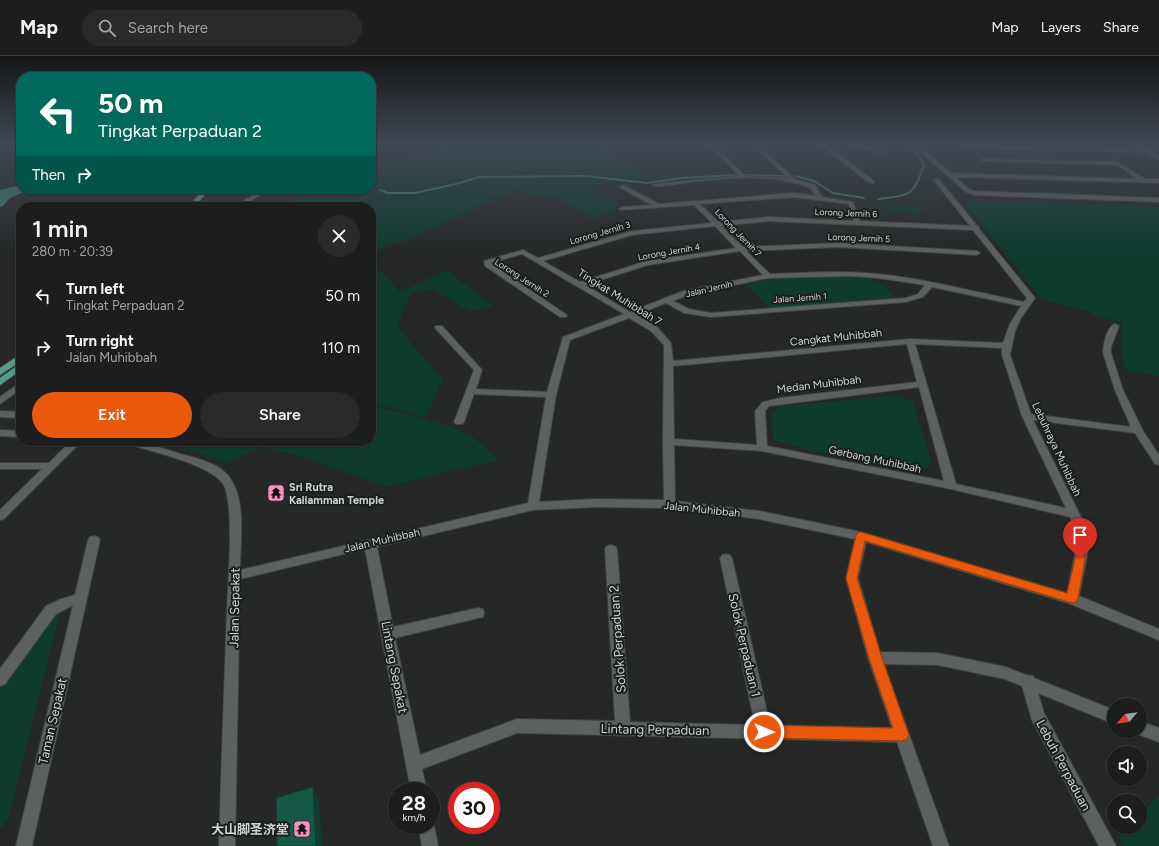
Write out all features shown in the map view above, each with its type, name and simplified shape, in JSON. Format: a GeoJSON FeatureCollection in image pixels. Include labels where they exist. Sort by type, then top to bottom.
{"type":"FeatureCollection","features":[{"type":"Feature","properties":{"kind":"main road"},"geometry":{"type":"LineString","coordinates":[[195,202],[203,194]]}},
{"type":"Feature","properties":{"kind":"main road"},"geometry":{"type":"LineString","coordinates":[[1,370],[16,360]]}},
{"type":"Feature","properties":{"kind":"main road"},"geometry":{"type":"LineString","coordinates":[[0,382],[16,370]]}},
{"type":"Feature","properties":{"kind":"street"},"geometry":{"type":"LineString","coordinates":[[655,185],[690,180]]}},
{"type":"Feature","properties":{"kind":"street"},"geometry":{"type":"LineString","coordinates":[[795,180],[816,188],[819,193],[819,197]]}},
{"type":"Feature","properties":{"kind":"street"},"geometry":{"type":"LineString","coordinates":[[938,180],[1031,298],[1026,305]]}},
{"type":"Feature","properties":{"kind":"street"},"geometry":{"type":"LineString","coordinates":[[955,180],[968,191],[974,193],[1159,200]]}},
{"type":"Feature","properties":{"kind":"street"},"geometry":{"type":"LineString","coordinates":[[1113,180],[1159,181]]}},
{"type":"Feature","properties":{"kind":"street"},"geometry":{"type":"LineString","coordinates":[[623,187],[657,205]]}},
{"type":"Feature","properties":{"kind":"street"},"geometry":{"type":"LineString","coordinates":[[245,202],[259,194]]}},
{"type":"Feature","properties":{"kind":"street","name":"Lorong Jernih 7"},"geometry":{"type":"LineString","coordinates":[[622,209],[794,195],[819,197],[851,203],[852,211],[857,222]]}},
{"type":"Feature","properties":{"kind":"street"},"geometry":{"type":"LineString","coordinates":[[953,198],[960,198]]}},
{"type":"Feature","properties":{"kind":"street"},"geometry":{"type":"LineString","coordinates":[[968,198],[1159,204]]}},
{"type":"Feature","properties":{"kind":"street","name":"Lorong Jernih 7"},"geometry":{"type":"LineString","coordinates":[[694,202],[768,276]]}},
{"type":"Feature","properties":{"kind":"street","name":"Lorong Jernih 6"},"geometry":{"type":"LineString","coordinates":[[716,224],[768,219],[977,228]]}},
{"type":"Feature","properties":{"kind":"street","name":"Lorong Jernih 3"},"geometry":{"type":"LineString","coordinates":[[538,260],[632,233],[716,224]]}},
{"type":"Feature","properties":{"kind":"street","name":"Lorong Jernih 5"},"geometry":{"type":"LineString","coordinates":[[741,249],[838,245],[977,253]]}},
{"type":"Feature","properties":{"kind":"street","name":"Lorong Jernih 4"},"geometry":{"type":"LineString","coordinates":[[579,285],[647,263],[741,249]]}},
{"type":"Feature","properties":{"kind":"street","name":"Tingkat Muhibbah 7"},"geometry":{"type":"LineString","coordinates":[[523,252],[654,329],[668,345],[668,442],[670,504]]}},
{"type":"Feature","properties":{"kind":"street","name":"Lorong Jernih 2"},"geometry":{"type":"LineString","coordinates":[[523,252],[486,262],[487,265],[563,315]]}},
{"type":"Feature","properties":{"kind":"street","name":"Jalan Jernih"},"geometry":{"type":"LineString","coordinates":[[533,506],[551,395],[566,338],[686,293],[768,276],[851,274],[878,276],[930,284],[1026,305]]}},
{"type":"Feature","properties":{"kind":"street","name":"Jalan Jernih 1"},"geometry":{"type":"LineString","coordinates":[[668,301],[687,311],[711,315],[906,300],[923,295],[930,284]]}},
{"type":"Feature","properties":{"kind":"street","name":"Lebuhraya Muhibbah"},"geometry":{"type":"LineString","coordinates":[[1026,305],[1011,325],[1006,346],[1006,355],[1026,416],[1082,531],[1083,545],[1072,599]]}},
{"type":"Feature","properties":{"kind":"street"},"geometry":{"type":"LineString","coordinates":[[1115,326],[1107,347],[1107,354],[1119,390],[1138,431],[1159,462]]}},
{"type":"Feature","properties":{"kind":"street"},"geometry":{"type":"LineString","coordinates":[[439,328],[478,370],[458,422]]}},
{"type":"Feature","properties":{"kind":"street"},"geometry":{"type":"LineString","coordinates":[[910,341],[951,486]]}},
{"type":"Feature","properties":{"kind":"street","name":"Cangkat Muhibbah"},"geometry":{"type":"LineString","coordinates":[[669,364],[910,341],[1006,346]]}},
{"type":"Feature","properties":{"kind":"street","name":"Medan Muhibbah"},"geometry":{"type":"LineString","coordinates":[[762,448],[760,411],[766,404],[922,384]]}},
{"type":"Feature","properties":{"kind":"street"},"geometry":{"type":"LineString","coordinates":[[0,401],[16,388]]}},
{"type":"Feature","properties":{"kind":"street"},"geometry":{"type":"LineString","coordinates":[[471,391],[551,395]]}},
{"type":"Feature","properties":{"kind":"street"},"geometry":{"type":"LineString","coordinates":[[0,414],[16,415]]}},
{"type":"Feature","properties":{"kind":"street"},"geometry":{"type":"LineString","coordinates":[[1026,416],[1138,431]]}},
{"type":"Feature","properties":{"kind":"street"},"geometry":{"type":"LineString","coordinates":[[0,433],[16,434]]}},
{"type":"Feature","properties":{"kind":"street","name":"Gerbang Muhibbah"},"geometry":{"type":"LineString","coordinates":[[668,442],[762,448],[951,486],[1075,514]]}},
{"type":"Feature","properties":{"kind":"street"},"geometry":{"type":"LineString","coordinates":[[0,516],[72,446]]}},
{"type":"Feature","properties":{"kind":"street","name":"Jalan Sepakat"},"geometry":{"type":"LineString","coordinates":[[144,446],[190,460],[217,471],[228,482],[234,497],[234,576],[227,846]]}},
{"type":"Feature","properties":{"kind":"street"},"geometry":{"type":"LineString","coordinates":[[0,466],[51,466]]}},
{"type":"Feature","properties":{"kind":"street","name":"Jalan Muhibbah"},"geometry":{"type":"LineString","coordinates":[[234,576],[533,506],[596,503],[670,504],[759,515],[861,536],[1072,599],[1159,635]]}},
{"type":"Feature","properties":{"kind":"street"},"geometry":{"type":"LineString","coordinates":[[861,536],[852,578],[875,658],[941,846]]}},
{"type":"Feature","properties":{"kind":"street","name":"Taman Sepakat"},"geometry":{"type":"LineString","coordinates":[[22,845],[94,540]]}},
{"type":"Feature","properties":{"kind":"street","name":"Lintang Sepakat"},"geometry":{"type":"LineString","coordinates":[[370,543],[417,782]]}},
{"type":"Feature","properties":{"kind":"street","name":"Solok Perpaduan 2"},"geometry":{"type":"LineString","coordinates":[[611,549],[623,729]]}},
{"type":"Feature","properties":{"kind":"street","name":"Solok Perpaduan 1"},"geometry":{"type":"LineString","coordinates":[[726,558],[764,732]]}},
{"type":"Feature","properties":{"kind":"street"},"geometry":{"type":"LineString","coordinates":[[0,680],[50,610],[65,602],[80,599]]}},
{"type":"Feature","properties":{"kind":"street"},"geometry":{"type":"LineString","coordinates":[[388,634],[478,613]]}},
{"type":"Feature","properties":{"kind":"street"},"geometry":{"type":"LineString","coordinates":[[875,658],[938,659],[1006,673],[1028,680],[1107,714]]}},
{"type":"Feature","properties":{"kind":"street","name":"Lebuh Perpaduan"},"geometry":{"type":"LineString","coordinates":[[1028,680],[1037,715],[1108,846]]}},
{"type":"Feature","properties":{"kind":"street","name":"Lintang Perpaduan"},"geometry":{"type":"LineString","coordinates":[[414,765],[517,726],[902,735]]}},
{"type":"Feature","properties":{"kind":"street"},"geometry":{"type":"LineString","coordinates":[[1147,731],[1159,736]]}},
{"type":"Feature","properties":{"kind":"street"},"geometry":{"type":"LineString","coordinates":[[428,834],[430,846]]}},
{"type":"Feature","properties":{"kind":"shaded area"},"geometry":{"type":"Polygon","coordinates":[[[376,180],[649,180],[653,184],[616,180],[590,186],[622,206],[595,219],[563,202],[515,190],[423,233],[376,251],[376,202],[296,202],[290,194],[376,194],[376,180]]]}},
{"type":"Feature","properties":{"kind":"shaded area"},"geometry":{"type":"Polygon","coordinates":[[[16,186],[16,194],[19,194],[10,198],[3,206],[0,207],[0,190],[16,186]]]}},
{"type":"Feature","properties":{"kind":"shaded area"},"geometry":{"type":"Polygon","coordinates":[[[963,201],[1159,207],[1159,376],[1125,370],[1121,355],[1122,323],[1096,316],[1087,311],[1042,300],[963,201]]]}},
{"type":"Feature","properties":{"kind":"shaded area"},"geometry":{"type":"Polygon","coordinates":[[[888,204],[920,206],[923,213],[890,211],[888,204]]]}},
{"type":"Feature","properties":{"kind":"shaded area"},"geometry":{"type":"Polygon","coordinates":[[[376,266],[400,292],[447,270],[493,306],[470,312],[433,289],[411,293],[397,327],[443,379],[426,418],[376,403],[376,266]]]}},
{"type":"Feature","properties":{"kind":"shaded area"},"geometry":{"type":"Polygon","coordinates":[[[849,276],[875,280],[885,286],[894,298],[770,308],[745,283],[767,278],[849,276]]]}},
{"type":"Feature","properties":{"kind":"shaded area"},"geometry":{"type":"Polygon","coordinates":[[[897,396],[914,402],[931,463],[919,474],[773,441],[771,416],[779,406],[897,396]]]}},
{"type":"Feature","properties":{"kind":"shaded area"},"geometry":{"type":"Polygon","coordinates":[[[376,406],[449,426],[473,437],[499,460],[386,487],[297,455],[261,447],[226,463],[178,446],[376,446],[376,406]]]}},
{"type":"Feature","properties":{"kind":"shaded area"},"geometry":{"type":"Polygon","coordinates":[[[61,610],[8,820],[0,829],[0,688],[52,613],[61,610]]]}},
{"type":"Feature","properties":{"kind":"shaded area"},"geometry":{"type":"Polygon","coordinates":[[[1159,796],[1159,846],[1124,846],[1119,837],[1122,834],[1147,834],[1147,808],[1159,796]]]}},
{"type":"Feature","properties":{"kind":"building"},"geometry":{"type":"Polygon","coordinates":[[[313,787],[316,846],[277,846],[276,798],[313,787]]]}},
{"type":"Feature","properties":{"kind":"waterway"},"geometry":{"type":"LineString","coordinates":[[380,190],[388,193],[415,193],[470,180]]}},
{"type":"Feature","properties":{"kind":"waterway"},"geometry":{"type":"LineString","coordinates":[[620,180],[647,183],[668,180]]}},
{"type":"Feature","properties":{"kind":"waterway"},"geometry":{"type":"LineString","coordinates":[[810,180],[833,193],[864,198]]}},
{"type":"Feature","properties":{"kind":"waterway"},"geometry":{"type":"LineString","coordinates":[[878,199],[904,195],[913,189],[918,180]]}},
{"type":"Feature","properties":{"kind":"place","name":"Sri Rutra Kaliamman Temple"},"geometry":{"type":"Point","coordinates":[276,493]}},
{"type":"Feature","properties":{"kind":"place","name":"大山脚圣济堂"},"geometry":{"type":"Point","coordinates":[302,829]}},
{"type":"Feature","properties":{"kind":"route"},"geometry":{"type":"LineString","coordinates":[[764,732],[902,735],[875,658],[852,578],[861,536],[1072,599],[1080,559]]}}]}
